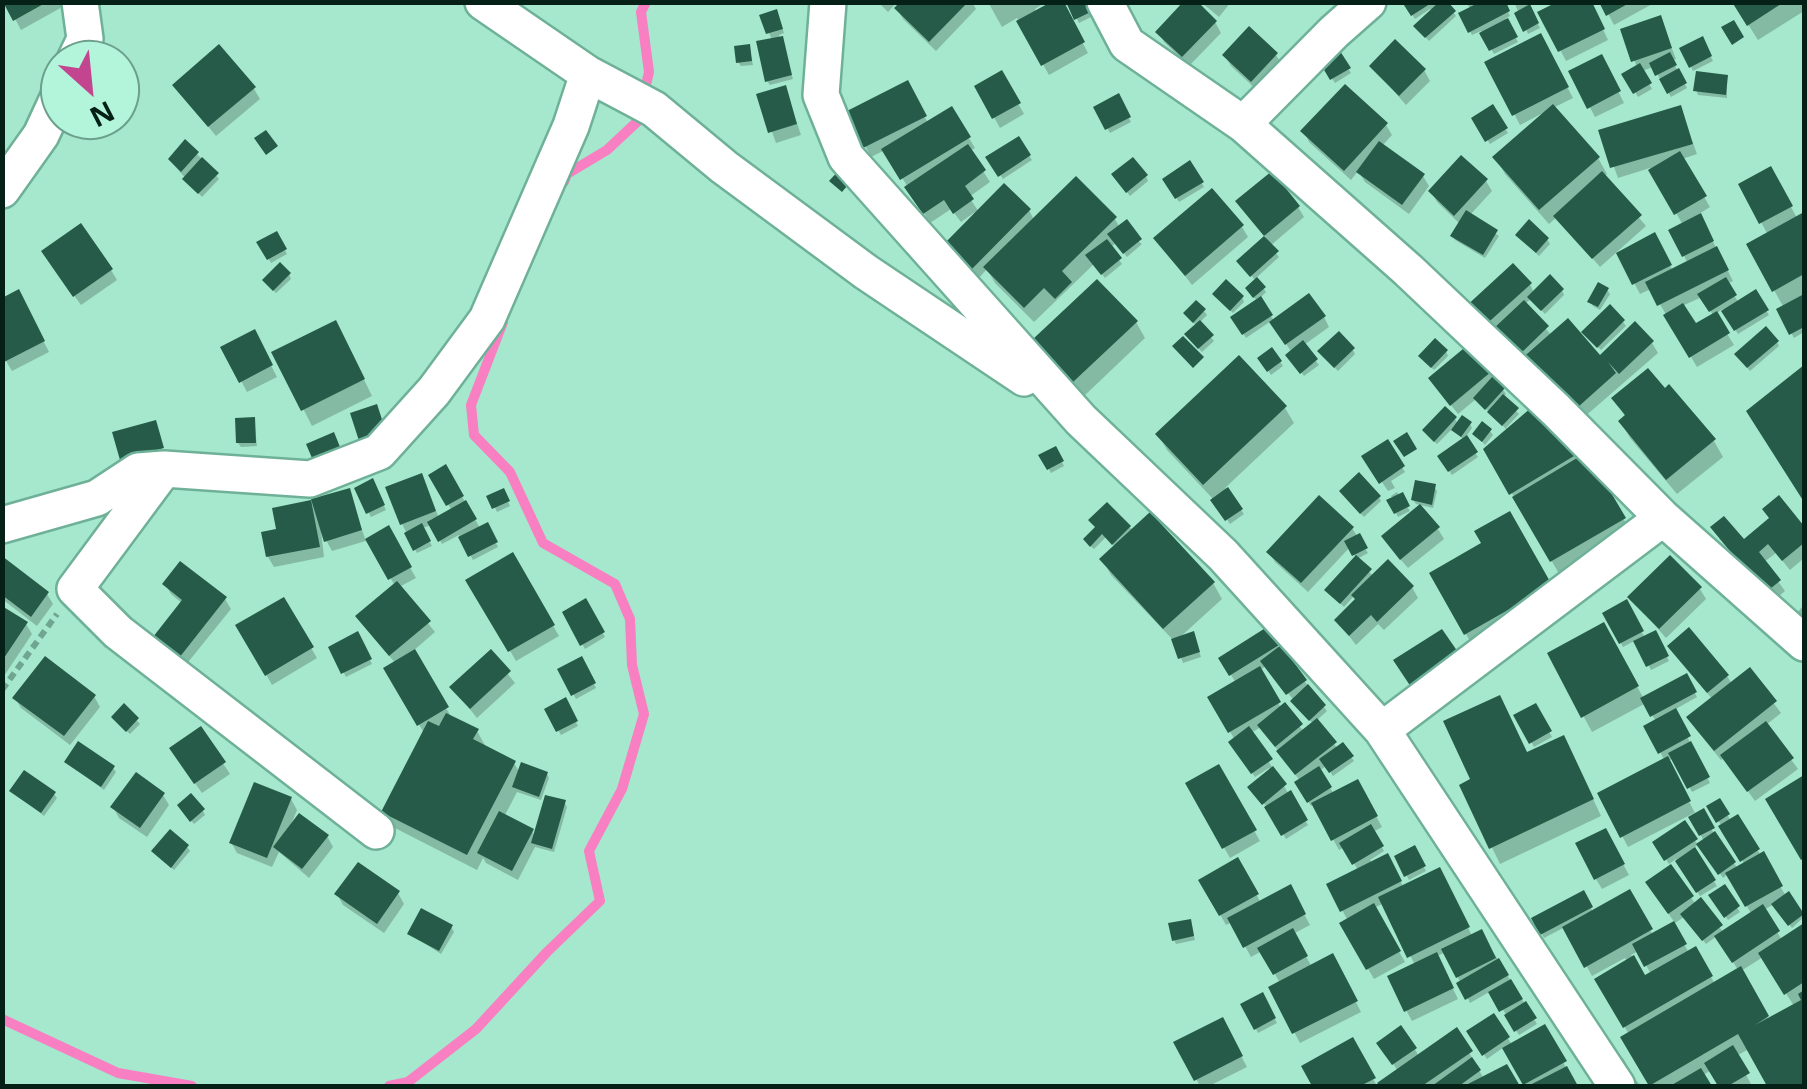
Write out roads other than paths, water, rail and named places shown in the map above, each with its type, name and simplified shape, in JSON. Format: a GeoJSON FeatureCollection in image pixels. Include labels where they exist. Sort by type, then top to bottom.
{"type":"FeatureCollection","features":[{"type":"Feature","properties":{"kind":"street"},"geometry":{"type":"LineString","coordinates":[[80,2],[85,40]]}},
{"type":"Feature","properties":{"kind":"street"},"geometry":{"type":"LineString","coordinates":[[483,2],[588,74],[642,102],[866,272],[992,355],[1081,420]]}},
{"type":"Feature","properties":{"kind":"street"},"geometry":{"type":"LineString","coordinates":[[828,2],[821,95],[846,156],[1081,420],[1223,555],[1382,730],[1617,1086]]}},
{"type":"Feature","properties":{"kind":"street"},"geometry":{"type":"LineString","coordinates":[[1105,2],[1127,44],[1243,124],[1408,270],[1663,518],[1804,643]]}},
{"type":"Feature","properties":{"kind":"street"},"geometry":{"type":"LineString","coordinates":[[1243,124],[1368,2]]}},
{"type":"Feature","properties":{"kind":"street"},"geometry":{"type":"LineString","coordinates":[[2,525],[96,498],[138,471],[164,469],[310,479],[379,452],[434,392],[487,319],[571,126],[588,74]]}},
{"type":"Feature","properties":{"kind":"street"},"geometry":{"type":"LineString","coordinates":[[2,190],[40,136]]}},
{"type":"Feature","properties":{"kind":"street"},"geometry":{"type":"LineString","coordinates":[[164,469],[75,589],[118,632],[376,831]]}},
{"type":"Feature","properties":{"kind":"street"},"geometry":{"type":"LineString","coordinates":[[1382,730],[1663,518]]}},
{"type":"Feature","properties":{"kind":"waterway"},"geometry":{"type":"LineString","coordinates":[[644,94],[649,72],[641,12],[646,2]]}},
{"type":"Feature","properties":{"kind":"waterway"},"geometry":{"type":"LineString","coordinates":[[564,182],[567,174],[607,150],[639,120],[641,111]]}},
{"type":"Feature","properties":{"kind":"waterway"},"geometry":{"type":"LineString","coordinates":[[389,1086],[408,1082],[476,1029],[600,901],[589,851],[622,789],[644,714],[632,665],[630,619],[615,584],[543,543],[510,472],[474,435],[471,405],[503,322]]}},
{"type":"Feature","properties":{"kind":"waterway"},"geometry":{"type":"LineString","coordinates":[[2,1019],[118,1073],[192,1086]]}}]}
